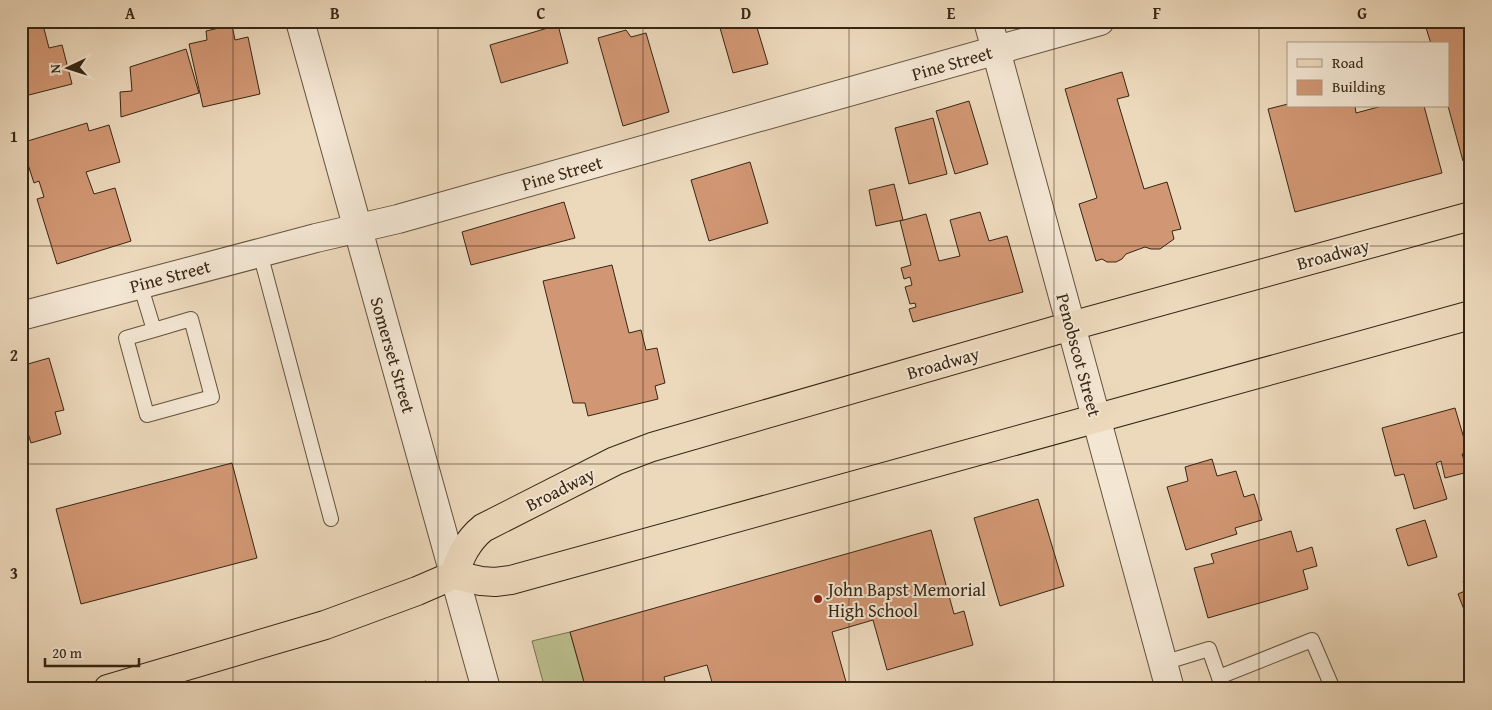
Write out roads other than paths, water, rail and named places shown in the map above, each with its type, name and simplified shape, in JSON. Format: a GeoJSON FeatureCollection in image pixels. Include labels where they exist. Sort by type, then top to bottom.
{"type":"FeatureCollection","features":[{"type":"Feature","properties":{"kind":"main road","name":"Broadway"},"geometry":{"type":"LineString","coordinates":[[454,576],[466,547],[473,536],[483,528],[632,453],[1071,326],[1471,216]]}},
{"type":"Feature","properties":{"kind":"main road"},"geometry":{"type":"LineString","coordinates":[[108,689],[315,628],[454,576],[481,581],[511,580],[1471,315]]}},
{"type":"Feature","properties":{"kind":"street","name":"Somerset Street"},"geometry":{"type":"LineString","coordinates":[[300,21],[486,689]]}},
{"type":"Feature","properties":{"kind":"street","name":"Penobscot Street"},"geometry":{"type":"LineString","coordinates":[[988,21],[1167,676]]}},
{"type":"Feature","properties":{"kind":"street","name":"Pine Street"},"geometry":{"type":"LineString","coordinates":[[21,316],[406,217],[1100,21]]}},
{"type":"Feature","properties":{"kind":"lane"},"geometry":{"type":"LineString","coordinates":[[260,253],[331,519]]}},
{"type":"Feature","properties":{"kind":"lane"},"geometry":{"type":"LineString","coordinates":[[140,284],[154,330]]}},
{"type":"Feature","properties":{"kind":"lane"},"geometry":{"type":"LineString","coordinates":[[191,319],[212,397],[147,415],[126,338],[154,330],[191,319]]}},
{"type":"Feature","properties":{"kind":"lane"},"geometry":{"type":"LineString","coordinates":[[1167,676],[1209,649],[1221,683],[1312,640],[1332,689]]}},
{"type":"Feature","properties":{"kind":"place","name":"John Bapst Memorial High School"},"geometry":{"type":"Point","coordinates":[818,599]}}]}
